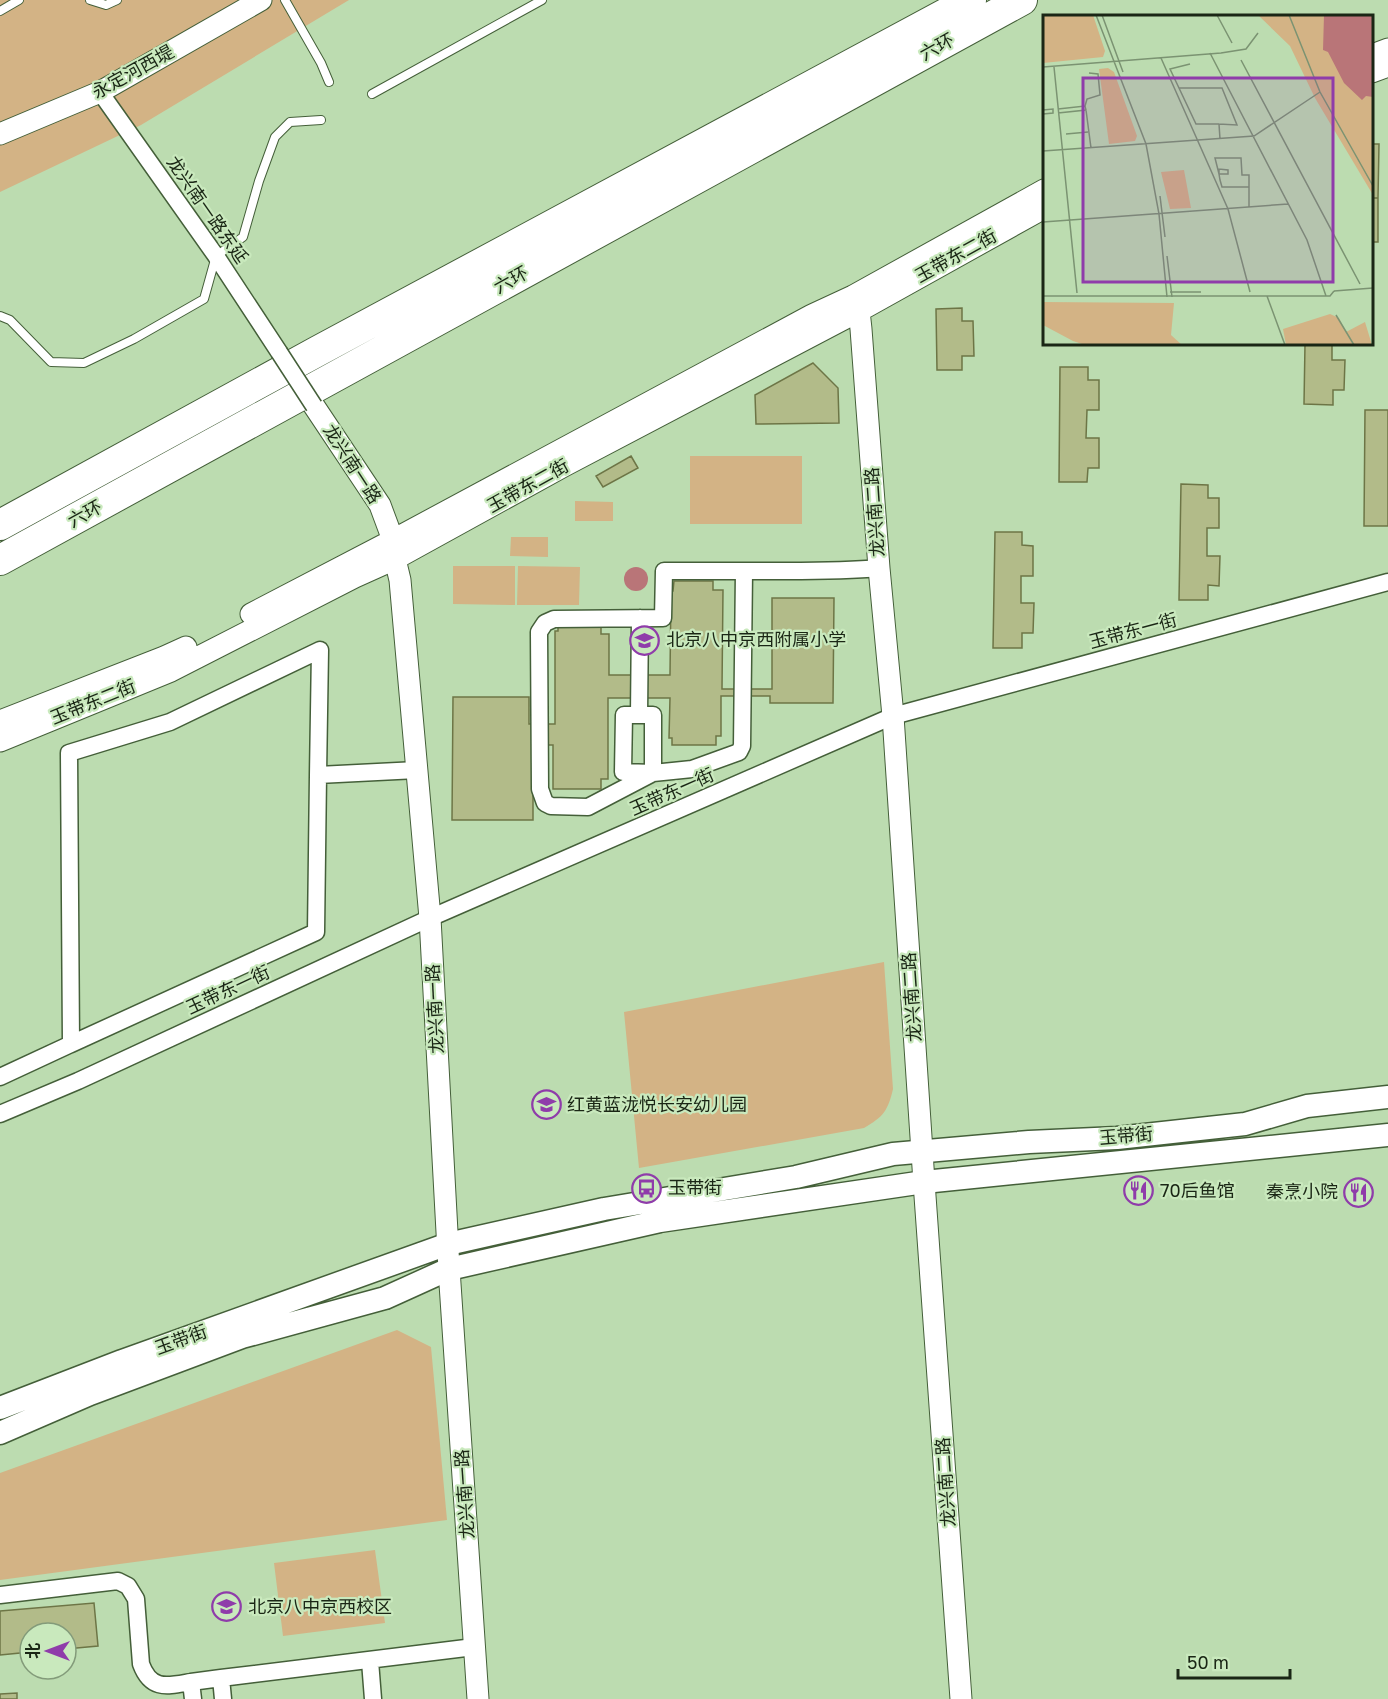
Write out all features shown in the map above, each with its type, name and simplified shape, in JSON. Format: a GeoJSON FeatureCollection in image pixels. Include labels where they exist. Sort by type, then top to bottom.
{"type":"FeatureCollection","features":[{"type":"Feature","properties":{"kind":"highway","name":"六环"},"geometry":{"type":"LineString","coordinates":[[0,525],[318,351],[971,0]]}},
{"type":"Feature","properties":{"kind":"highway","name":"六环"},"geometry":{"type":"LineString","coordinates":[[0,560],[1022,0]]}},
{"type":"Feature","properties":{"kind":"main road","name":"玉带街"},"geometry":{"type":"LineString","coordinates":[[0,1408],[122,1361],[448,1244],[604,1209],[796,1177],[893,1154],[1029,1142],[1117,1138],[1245,1124],[1306,1106],[1388,1097]]}},
{"type":"Feature","properties":{"kind":"main road","name":"玉带街"},"geometry":{"type":"LineString","coordinates":[[0,1433],[90,1394],[242,1337],[386,1298],[449,1269],[660,1221],[924,1182],[1388,1135]]}},
{"type":"Feature","properties":{"kind":"street","name":"永定河西堤"},"geometry":{"type":"LineString","coordinates":[[0,134],[100,92],[261,0]]}},
{"type":"Feature","properties":{"kind":"street"},"geometry":{"type":"LineString","coordinates":[[1373,54],[1388,49]]}},
{"type":"Feature","properties":{"kind":"street"},"geometry":{"type":"LineString","coordinates":[[1373,71],[1388,66]]}},
{"type":"Feature","properties":{"kind":"street","name":"龙兴南一路东延"},"geometry":{"type":"LineString","coordinates":[[100,92],[216,256],[279,352]]}},
{"type":"Feature","properties":{"kind":"street","name":"玉带东二街"},"geometry":{"type":"LineString","coordinates":[[0,721],[164,657],[394,550],[564,466],[856,303],[1043,191]]}},
{"type":"Feature","properties":{"kind":"street","name":"玉带东二街"},"geometry":{"type":"LineString","coordinates":[[856,303],[1043,209]]}},
{"type":"Feature","properties":{"kind":"street","name":"龙兴南二路"},"geometry":{"type":"LineString","coordinates":[[856,303],[893,716],[961,1699]]}},
{"type":"Feature","properties":{"kind":"street","name":"龙兴南一路"},"geometry":{"type":"LineString","coordinates":[[279,352],[380,505],[394,550],[400,580],[430,918],[449,1269],[478,1699]]}},
{"type":"Feature","properties":{"kind":"street","name":"玉带东二街"},"geometry":{"type":"LineString","coordinates":[[0,741],[171,670],[355,577],[394,550]]}},
{"type":"Feature","properties":{"kind":"street"},"geometry":{"type":"LineString","coordinates":[[653,773],[588,807],[551,807],[545,803],[540,789],[531,648],[545,623],[554,619],[663,618],[664,571],[879,568]]}},
{"type":"Feature","properties":{"kind":"street"},"geometry":{"type":"LineString","coordinates":[[653,773],[653,715],[624,715],[623,772],[653,773],[692,769],[739,752],[742,746],[744,571]]}},
{"type":"Feature","properties":{"kind":"street","name":"玉带东一街"},"geometry":{"type":"LineString","coordinates":[[0,1114],[78,1081],[430,918],[893,716],[1388,582]]}},
{"type":"Feature","properties":{"kind":"street"},"geometry":{"type":"LineString","coordinates":[[639,715],[640,618]]}},
{"type":"Feature","properties":{"kind":"street"},"geometry":{"type":"LineString","coordinates":[[0,1077],[316,932],[320,650],[170,722],[69,753],[71,1044]]}},
{"type":"Feature","properties":{"kind":"street"},"geometry":{"type":"LineString","coordinates":[[318,775],[417,770]]}},
{"type":"Feature","properties":{"kind":"street"},"geometry":{"type":"LineString","coordinates":[[0,1595],[118,1581],[128,1586],[136,1599],[141,1664],[144,1673],[152,1682],[192,1691],[221,1678],[474,1647]]}},
{"type":"Feature","properties":{"kind":"street"},"geometry":{"type":"LineString","coordinates":[[370,1661],[373,1699]]}},
{"type":"Feature","properties":{"kind":"street"},"geometry":{"type":"LineString","coordinates":[[221,1678],[223,1699]]}},
{"type":"Feature","properties":{"kind":"lane"},"geometry":{"type":"LineString","coordinates":[[0,11],[19,0]]}},
{"type":"Feature","properties":{"kind":"lane"},"geometry":{"type":"LineString","coordinates":[[90,0],[106,6],[117,0]]}},
{"type":"Feature","properties":{"kind":"lane"},"geometry":{"type":"LineString","coordinates":[[285,0],[330,82]]}},
{"type":"Feature","properties":{"kind":"lane"},"geometry":{"type":"LineString","coordinates":[[372,94],[542,0]]}},
{"type":"Feature","properties":{"kind":"lane"},"geometry":{"type":"LineString","coordinates":[[0,316],[10,320],[51,362],[84,363],[134,339],[204,299],[216,256],[243,237],[259,181],[275,137],[290,122],[321,120]]}},
{"type":"Feature","properties":{"kind":"shaded area"},"geometry":{"type":"Polygon","coordinates":[[[0,0],[349,0],[141,125],[0,192],[0,0]]]}},
{"type":"Feature","properties":{"kind":"shaded area"},"geometry":{"type":"Polygon","coordinates":[[[690,456],[802,456],[802,524],[690,524],[690,456]]]}},
{"type":"Feature","properties":{"kind":"shaded area"},"geometry":{"type":"Polygon","coordinates":[[[575,501],[613,502],[613,521],[575,521],[575,501]]]}},
{"type":"Feature","properties":{"kind":"shaded area"},"geometry":{"type":"Polygon","coordinates":[[[511,537],[548,537],[548,557],[510,556],[511,537]]]}},
{"type":"Feature","properties":{"kind":"shaded area"},"geometry":{"type":"Polygon","coordinates":[[[453,566],[515,566],[515,605],[453,604],[453,566]]]}},
{"type":"Feature","properties":{"kind":"shaded area"},"geometry":{"type":"Polygon","coordinates":[[[518,566],[580,567],[579,605],[517,605],[518,566]]]}},
{"type":"Feature","properties":{"kind":"shaded area"},"geometry":{"type":"Polygon","coordinates":[[[636,567],[645,570],[648,579],[645,588],[636,591],[627,588],[624,579],[627,570],[636,567]]]}},
{"type":"Feature","properties":{"kind":"shaded area"},"geometry":{"type":"Polygon","coordinates":[[[884,962],[893,1089],[887,1108],[876,1120],[864,1128],[639,1168],[624,1012],[884,962]]]}},
{"type":"Feature","properties":{"kind":"shaded area"},"geometry":{"type":"Polygon","coordinates":[[[397,1330],[431,1347],[447,1520],[0,1580],[0,1473],[397,1330]]]}},
{"type":"Feature","properties":{"kind":"shaded area"},"geometry":{"type":"Polygon","coordinates":[[[375,1550],[385,1623],[283,1636],[274,1563],[375,1550]]]}},
{"type":"Feature","properties":{"kind":"building"},"geometry":{"type":"Polygon","coordinates":[[[1373,144],[1379,144],[1378,198],[1373,198],[1373,144]]]}},
{"type":"Feature","properties":{"kind":"building"},"geometry":{"type":"Polygon","coordinates":[[[1373,198],[1378,198],[1378,242],[1373,242],[1373,198]]]}},
{"type":"Feature","properties":{"kind":"building"},"geometry":{"type":"Polygon","coordinates":[[[962,308],[962,321],[973,321],[974,356],[962,356],[962,370],[937,370],[936,309],[962,308]]]}},
{"type":"Feature","properties":{"kind":"building"},"geometry":{"type":"Polygon","coordinates":[[[1305,345],[1332,345],[1332,360],[1345,360],[1344,390],[1333,390],[1333,405],[1304,404],[1305,345]]]}},
{"type":"Feature","properties":{"kind":"building"},"geometry":{"type":"Polygon","coordinates":[[[813,363],[838,388],[839,423],[756,424],[755,395],[813,363]]]}},
{"type":"Feature","properties":{"kind":"building"},"geometry":{"type":"Polygon","coordinates":[[[1060,367],[1088,367],[1088,380],[1099,380],[1099,410],[1087,410],[1086,438],[1099,438],[1099,468],[1088,468],[1087,482],[1059,482],[1060,367]]]}},
{"type":"Feature","properties":{"kind":"building"},"geometry":{"type":"Polygon","coordinates":[[[1365,410],[1388,410],[1388,526],[1364,526],[1365,410]]]}},
{"type":"Feature","properties":{"kind":"building"},"geometry":{"type":"Polygon","coordinates":[[[631,456],[638,468],[603,487],[596,476],[631,456]]]}},
{"type":"Feature","properties":{"kind":"building"},"geometry":{"type":"Polygon","coordinates":[[[1181,484],[1208,485],[1208,498],[1219,498],[1219,528],[1207,528],[1207,556],[1220,556],[1219,586],[1208,585],[1208,600],[1179,600],[1181,484]]]}},
{"type":"Feature","properties":{"kind":"building"},"geometry":{"type":"Polygon","coordinates":[[[995,532],[1022,532],[1022,545],[1033,546],[1033,576],[1021,576],[1021,603],[1034,603],[1033,633],[1022,633],[1022,648],[993,648],[995,532]]]}},
{"type":"Feature","properties":{"kind":"building"},"geometry":{"type":"Polygon","coordinates":[[[674,581],[713,581],[713,590],[723,590],[722,689],[772,689],[772,598],[834,598],[833,703],[770,703],[770,696],[721,696],[721,736],[716,736],[716,745],[672,745],[672,738],[669,738],[670,698],[608,698],[608,779],[601,779],[601,789],[553,789],[553,745],[533,745],[533,820],[452,820],[453,697],[529,697],[529,724],[555,724],[555,631],[558,631],[558,623],[601,624],[601,634],[609,634],[609,675],[670,675],[671,591],[673,591],[674,581]]]}},
{"type":"Feature","properties":{"kind":"building"},"geometry":{"type":"Polygon","coordinates":[[[94,1603],[98,1646],[78,1648],[78,1621],[18,1621],[18,1653],[0,1655],[0,1611],[94,1603]]]}},
{"type":"Feature","properties":{"kind":"building"},"geometry":{"type":"Polygon","coordinates":[[[17,1693],[17,1699],[0,1699],[0,1694],[17,1693]]]}},
{"type":"Feature","properties":{"kind":"place","name":"北京八中京西附属小学"},"geometry":{"type":"Point","coordinates":[645,640]}},
{"type":"Feature","properties":{"kind":"place","name":"红黄蓝泷悦长安幼儿园"},"geometry":{"type":"Point","coordinates":[546,1105]}},
{"type":"Feature","properties":{"kind":"place","name":"玉带街"},"geometry":{"type":"Point","coordinates":[647,1188]}},
{"type":"Feature","properties":{"kind":"place","name":"70后鱼馆"},"geometry":{"type":"Point","coordinates":[1139,1191]}},
{"type":"Feature","properties":{"kind":"place","name":"秦烹小院"},"geometry":{"type":"Point","coordinates":[1359,1192]}},
{"type":"Feature","properties":{"kind":"place","name":"北京八中京西校区"},"geometry":{"type":"Point","coordinates":[227,1607]}}]}
